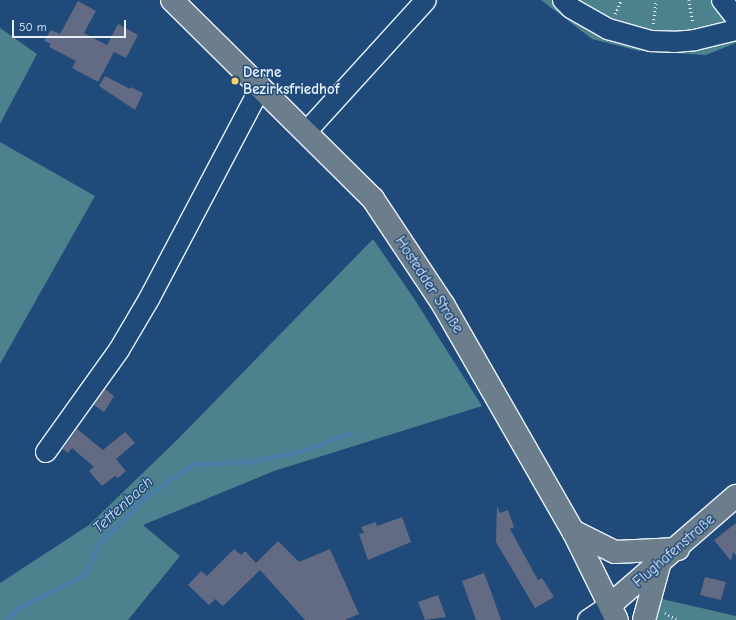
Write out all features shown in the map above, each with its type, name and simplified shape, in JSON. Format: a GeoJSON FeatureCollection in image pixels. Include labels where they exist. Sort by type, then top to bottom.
{"type":"FeatureCollection","features":[{"type":"Feature","properties":{"kind":"main road","name":"Hostedder Straße"},"geometry":{"type":"LineString","coordinates":[[172,0],[373,199],[444,306],[573,531],[613,613]]}},
{"type":"Feature","properties":{"kind":"main road","name":"Flughafenstraße"},"geometry":{"type":"LineString","coordinates":[[613,613],[659,565],[736,496]]}},
{"type":"Feature","properties":{"kind":"main road"},"geometry":{"type":"LineString","coordinates":[[573,531],[615,552],[678,549]]}},
{"type":"Feature","properties":{"kind":"main road"},"geometry":{"type":"LineString","coordinates":[[644,620],[659,565]]}},
{"type":"Feature","properties":{"kind":"street"},"geometry":{"type":"LineString","coordinates":[[306,132],[426,0]]}},
{"type":"Feature","properties":{"kind":"street"},"geometry":{"type":"LineString","coordinates":[[563,0],[571,8],[608,29],[651,41],[674,42],[695,40],[736,30]]}},
{"type":"Feature","properties":{"kind":"street"},"geometry":{"type":"LineString","coordinates":[[722,0],[736,18]]}},
{"type":"Feature","properties":{"kind":"street"},"geometry":{"type":"LineString","coordinates":[[46,452],[118,350],[149,299],[261,87]]}},
{"type":"Feature","properties":{"kind":"street"},"geometry":{"type":"LineString","coordinates":[[588,620],[613,613]]}},
{"type":"Feature","properties":{"kind":"path"},"geometry":{"type":"LineString","coordinates":[[651,41],[656,0]]}},
{"type":"Feature","properties":{"kind":"path"},"geometry":{"type":"LineString","coordinates":[[689,0],[695,40]]}},
{"type":"Feature","properties":{"kind":"green space"},"geometry":{"type":"Polygon","coordinates":[[[541,0],[736,0],[736,43],[706,55],[639,51],[592,39],[541,0]]]}},
{"type":"Feature","properties":{"kind":"green space"},"geometry":{"type":"Polygon","coordinates":[[[0,28],[37,54],[0,124],[0,28]]]}},
{"type":"Feature","properties":{"kind":"green space"},"geometry":{"type":"Polygon","coordinates":[[[0,142],[95,196],[0,364],[0,142]]]}},
{"type":"Feature","properties":{"kind":"green space"},"geometry":{"type":"Polygon","coordinates":[[[373,239],[413,297],[482,406],[274,471],[143,525],[180,556],[128,620],[0,620],[0,583],[89,525],[178,439],[373,239]]]}},
{"type":"Feature","properties":{"kind":"green space"},"geometry":{"type":"Polygon","coordinates":[[[662,599],[736,616],[736,620],[656,620],[662,599]]]}},
{"type":"Feature","properties":{"kind":"building"},"geometry":{"type":"Polygon","coordinates":[[[78,1],[96,11],[84,33],[107,45],[118,24],[138,35],[126,58],[114,52],[98,82],[72,68],[76,61],[49,47],[51,44],[44,41],[51,30],[60,34],[78,1]]]}},
{"type":"Feature","properties":{"kind":"building"},"geometry":{"type":"Polygon","coordinates":[[[105,76],[130,89],[131,87],[143,93],[135,110],[99,86],[105,76]]]}},
{"type":"Feature","properties":{"kind":"building"},"geometry":{"type":"Polygon","coordinates":[[[105,389],[114,396],[104,412],[94,405],[105,389]]]}},
{"type":"Feature","properties":{"kind":"building"},"geometry":{"type":"Polygon","coordinates":[[[77,429],[103,450],[125,432],[135,443],[116,459],[126,471],[118,478],[115,476],[102,486],[89,471],[94,467],[72,448],[68,453],[63,449],[77,429]]]}},
{"type":"Feature","properties":{"kind":"building"},"geometry":{"type":"Polygon","coordinates":[[[497,506],[500,513],[508,510],[514,527],[510,529],[538,580],[542,578],[554,597],[535,608],[496,542],[497,506]]]}},
{"type":"Feature","properties":{"kind":"building"},"geometry":{"type":"Polygon","coordinates":[[[402,517],[411,542],[368,560],[359,534],[364,533],[361,527],[376,522],[377,526],[402,517]]]}},
{"type":"Feature","properties":{"kind":"building"},"geometry":{"type":"Polygon","coordinates":[[[736,523],[736,556],[733,552],[731,561],[714,540],[736,523]]]}},
{"type":"Feature","properties":{"kind":"building"},"geometry":{"type":"Polygon","coordinates":[[[278,541],[299,562],[330,549],[359,614],[345,620],[305,620],[260,570],[223,606],[215,599],[209,605],[188,585],[201,571],[207,576],[234,549],[241,555],[245,551],[256,563],[278,541]]]}},
{"type":"Feature","properties":{"kind":"building"},"geometry":{"type":"Polygon","coordinates":[[[484,573],[501,620],[476,620],[462,581],[484,573]]]}},
{"type":"Feature","properties":{"kind":"building"},"geometry":{"type":"Polygon","coordinates":[[[705,577],[726,582],[721,600],[700,595],[705,577]]]}},
{"type":"Feature","properties":{"kind":"building"},"geometry":{"type":"Polygon","coordinates":[[[438,595],[446,617],[425,620],[418,602],[438,595]]]}},
{"type":"Feature","properties":{"kind":"waterway","name":"Tettenbach"},"geometry":{"type":"LineString","coordinates":[[7,620],[19,607],[83,576],[100,543],[147,496],[193,464],[245,462],[299,452],[350,433]]}},
{"type":"Feature","properties":{"kind":"place","name":"Derne Bezirksfriedhof"},"geometry":{"type":"Point","coordinates":[235,81]}}]}
